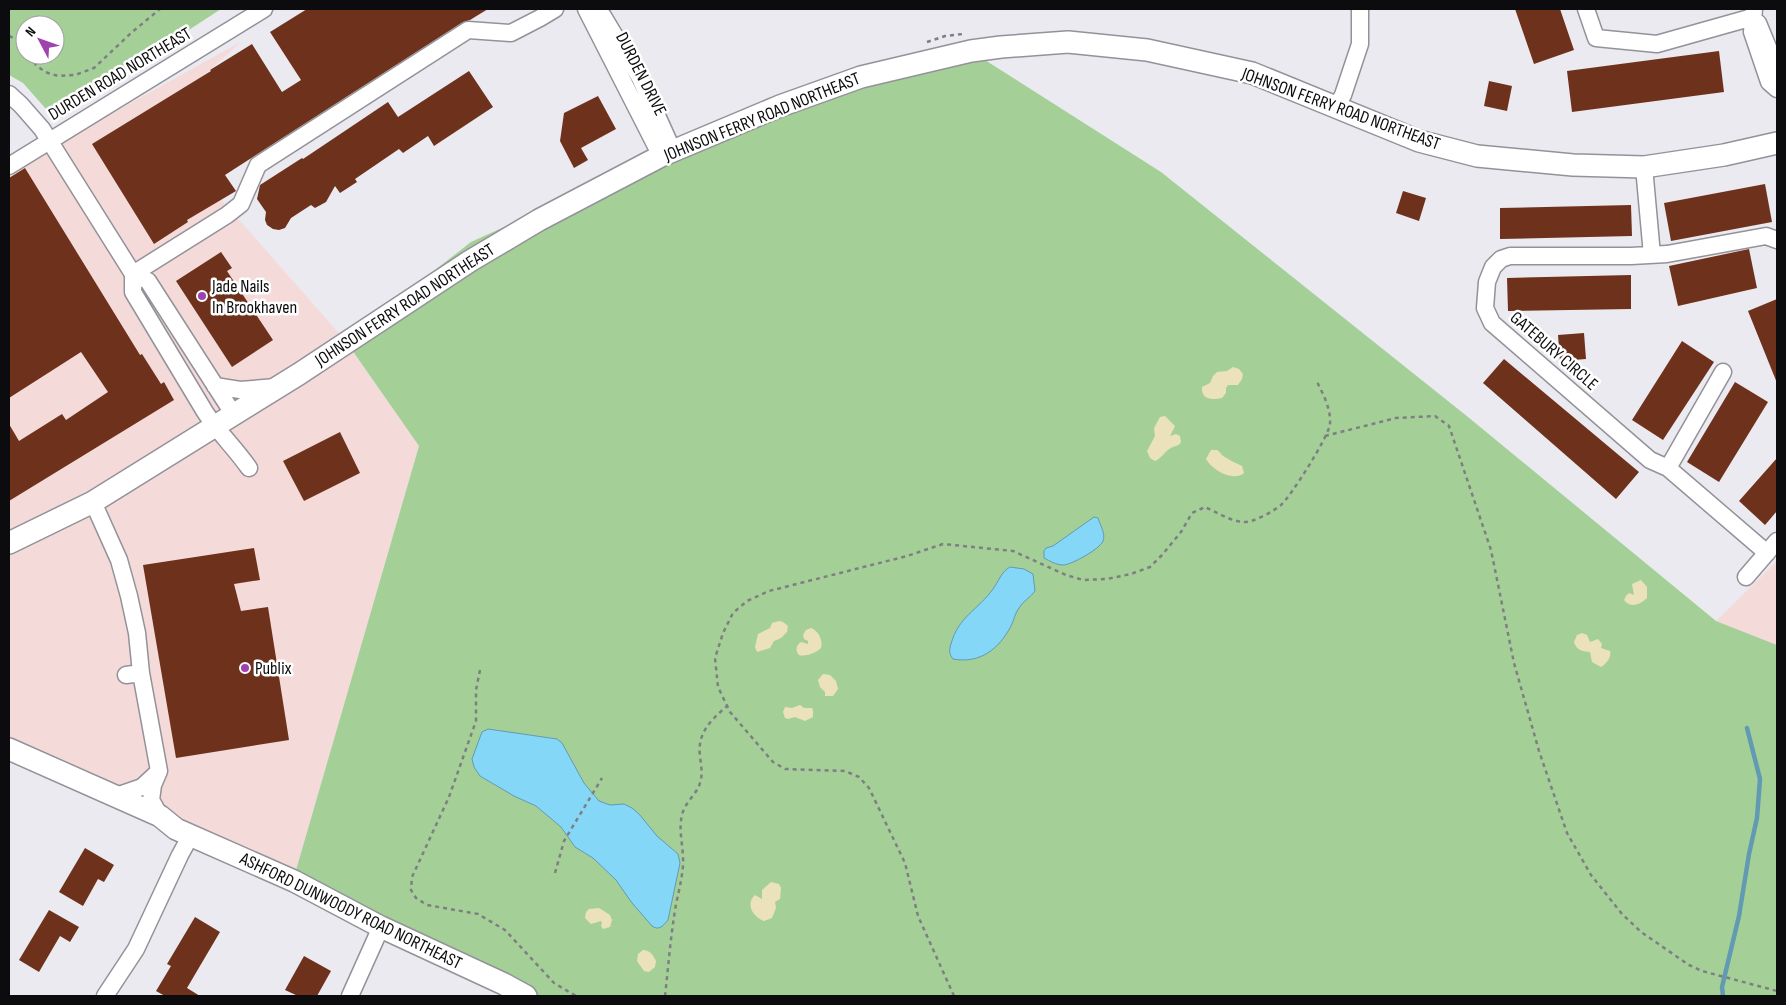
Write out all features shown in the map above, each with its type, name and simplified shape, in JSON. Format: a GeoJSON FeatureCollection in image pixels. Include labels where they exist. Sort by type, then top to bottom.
{"type":"FeatureCollection","features":[{"type":"Feature","properties":{"kind":"main road","name":"JOHNSON FERRY ROAD NORTHEAST"},"geometry":{"type":"LineString","coordinates":[[9,543],[93,502],[234,416],[470,261],[539,220],[667,154],[780,106],[861,77],[971,51],[1068,42],[1147,50],[1252,73],[1418,141],[1477,156],[1573,165],[1644,167],[1724,155],[1777,143]]}},
{"type":"Feature","properties":{"kind":"main road","name":"ASHFORD DUNWOODY ROAD NORTHEAST"},"geometry":{"type":"LineString","coordinates":[[9,749],[116,796],[175,827],[294,881],[381,927],[526,996]]}},
{"type":"Feature","properties":{"kind":"main road","name":"ASHFORD DUNWOODY ROAD NORTHEAST"},"geometry":{"type":"LineString","coordinates":[[9,760],[153,829],[175,827]]}},
{"type":"Feature","properties":{"kind":"street","name":"DURDEN ROAD NORTHEAST"},"geometry":{"type":"LineString","coordinates":[[9,166],[264,9]]}},
{"type":"Feature","properties":{"kind":"street"},"geometry":{"type":"LineString","coordinates":[[133,274],[227,216],[240,204],[258,166],[468,30],[511,33],[555,9]]}},
{"type":"Feature","properties":{"kind":"street","name":"DURDEN DRIVE"},"geometry":{"type":"LineString","coordinates":[[586,9],[667,154]]}},
{"type":"Feature","properties":{"kind":"street","name":"DURDEN DRIVE"},"geometry":{"type":"LineString","coordinates":[[596,9],[604,16],[640,78],[667,154]]}},
{"type":"Feature","properties":{"kind":"street"},"geometry":{"type":"LineString","coordinates":[[1336,107],[1343,95],[1360,44],[1360,9]]}},
{"type":"Feature","properties":{"kind":"street"},"geometry":{"type":"LineString","coordinates":[[1586,9],[1596,38],[1657,44],[1753,13],[1752,32],[1771,64],[1769,82],[1777,88]]}},
{"type":"Feature","properties":{"kind":"street"},"geometry":{"type":"LineString","coordinates":[[9,94],[42,129],[133,274],[148,282],[234,416]]}},
{"type":"Feature","properties":{"kind":"street"},"geometry":{"type":"LineString","coordinates":[[1644,167],[1652,255]]}},
{"type":"Feature","properties":{"kind":"street","name":"GATEBURY CIRCLE"},"geometry":{"type":"LineString","coordinates":[[1746,577],[1772,547],[1668,468],[1650,460],[1492,323],[1485,308],[1487,282],[1493,267],[1500,259],[1510,256],[1652,255],[1766,236],[1777,240]]}},
{"type":"Feature","properties":{"kind":"street"},"geometry":{"type":"LineString","coordinates":[[133,274],[133,292],[215,427],[234,447],[249,468]]}},
{"type":"Feature","properties":{"kind":"street"},"geometry":{"type":"LineString","coordinates":[[1668,468],[1723,372]]}},
{"type":"Feature","properties":{"kind":"street"},"geometry":{"type":"LineString","coordinates":[[215,386],[240,390],[280,386]]}},
{"type":"Feature","properties":{"kind":"street"},"geometry":{"type":"LineString","coordinates":[[93,502],[119,560],[137,633],[134,674],[158,772],[151,800],[175,827],[180,855],[136,949],[105,996]]}},
{"type":"Feature","properties":{"kind":"street"},"geometry":{"type":"LineString","coordinates":[[116,796],[142,788],[158,772]]}},
{"type":"Feature","properties":{"kind":"street"},"geometry":{"type":"LineString","coordinates":[[350,996],[381,927]]}},
{"type":"Feature","properties":{"kind":"path"},"geometry":{"type":"LineString","coordinates":[[36,65],[45,72],[58,76],[75,75],[94,68],[160,9]]}},
{"type":"Feature","properties":{"kind":"path"},"geometry":{"type":"LineString","coordinates":[[954,996],[918,916],[905,863],[881,817],[869,788],[859,777],[845,770],[785,768],[773,762],[730,712],[718,687],[715,658],[723,633],[733,613],[747,601],[769,591],[907,556],[943,544],[1013,551],[1066,575],[1083,580],[1107,579],[1131,574],[1150,567],[1181,532],[1192,513],[1204,506],[1244,522],[1257,520],[1281,505],[1295,486],[1330,425],[1328,405],[1316,380]]}},
{"type":"Feature","properties":{"kind":"path"},"geometry":{"type":"LineString","coordinates":[[1325,436],[1396,418],[1435,416],[1449,426],[1491,550],[1514,663],[1539,751],[1567,833],[1591,875],[1622,914],[1641,932],[1689,965],[1777,991]]}},
{"type":"Feature","properties":{"kind":"path"},"geometry":{"type":"LineString","coordinates":[[480,670],[476,690],[476,721],[449,797],[412,877],[411,890],[416,898],[427,905],[478,914],[505,930],[554,983],[576,996]]}},
{"type":"Feature","properties":{"kind":"path"},"geometry":{"type":"LineString","coordinates":[[665,996],[674,918],[683,865],[680,825],[682,814],[686,804],[700,784],[702,773],[699,752],[701,736],[714,717],[727,706]]}},
{"type":"Feature","properties":{"kind":"path"},"geometry":{"type":"LineString","coordinates":[[554,873],[564,841],[602,778]]}},
{"type":"Feature","properties":{"kind":"shaded area"},"geometry":{"type":"Polygon","coordinates":[[[242,41],[153,122],[345,340],[419,446],[294,877],[9,744],[9,171],[242,41]]]}},
{"type":"Feature","properties":{"kind":"shaded area"},"geometry":{"type":"Polygon","coordinates":[[[1777,561],[1777,645],[1716,621],[1777,561]]]}},
{"type":"Feature","properties":{"kind":"green space"},"geometry":{"type":"Polygon","coordinates":[[[9,9],[221,9],[54,118],[23,83],[9,75],[9,9]]]}},
{"type":"Feature","properties":{"kind":"green space"},"geometry":{"type":"Polygon","coordinates":[[[963,46],[1161,172],[1468,417],[1716,621],[1777,645],[1777,996],[521,996],[294,877],[419,446],[345,340],[471,242],[653,159],[963,46]]]}},
{"type":"Feature","properties":{"kind":"sand"},"geometry":{"type":"Polygon","coordinates":[[[1233,367],[1239,369],[1243,374],[1238,385],[1228,385],[1226,393],[1222,398],[1211,399],[1205,397],[1202,387],[1210,383],[1217,372],[1227,371],[1233,367]]]}},
{"type":"Feature","properties":{"kind":"sand"},"geometry":{"type":"Polygon","coordinates":[[[1165,416],[1175,426],[1170,436],[1176,434],[1180,436],[1181,442],[1155,461],[1150,458],[1147,451],[1155,436],[1154,428],[1160,417],[1165,416]]]}},
{"type":"Feature","properties":{"kind":"sand"},"geometry":{"type":"Polygon","coordinates":[[[1211,450],[1217,450],[1223,456],[1242,466],[1244,473],[1234,476],[1218,471],[1206,459],[1211,450]]]}},
{"type":"Feature","properties":{"kind":"sand"},"geometry":{"type":"Polygon","coordinates":[[[1641,580],[1647,587],[1647,598],[1636,605],[1627,603],[1624,600],[1626,596],[1629,593],[1634,595],[1632,584],[1641,580]]]}},
{"type":"Feature","properties":{"kind":"sand"},"geometry":{"type":"Polygon","coordinates":[[[779,621],[788,626],[787,632],[781,638],[774,641],[770,648],[757,652],[755,647],[758,634],[770,628],[772,623],[779,621]]]}},
{"type":"Feature","properties":{"kind":"sand"},"geometry":{"type":"Polygon","coordinates":[[[811,628],[820,636],[821,648],[810,654],[799,655],[797,646],[801,642],[808,644],[803,635],[806,630],[811,628]]]}},
{"type":"Feature","properties":{"kind":"sand"},"geometry":{"type":"Polygon","coordinates":[[[1582,633],[1587,635],[1590,642],[1598,639],[1602,644],[1601,648],[1610,651],[1608,660],[1601,667],[1592,662],[1590,652],[1580,650],[1575,645],[1574,642],[1577,635],[1582,633]]]}},
{"type":"Feature","properties":{"kind":"sand"},"geometry":{"type":"Polygon","coordinates":[[[823,674],[830,675],[836,681],[838,689],[833,696],[825,696],[825,692],[820,687],[818,680],[823,674]]]}},
{"type":"Feature","properties":{"kind":"sand"},"geometry":{"type":"Polygon","coordinates":[[[800,705],[804,708],[812,708],[813,717],[805,721],[795,717],[785,718],[783,712],[785,707],[792,708],[800,705]]]}},
{"type":"Feature","properties":{"kind":"sand"},"geometry":{"type":"Polygon","coordinates":[[[771,882],[779,884],[781,888],[780,899],[775,902],[776,908],[772,918],[764,921],[754,913],[751,902],[755,895],[762,899],[762,890],[771,882]]]}},
{"type":"Feature","properties":{"kind":"sand"},"geometry":{"type":"Polygon","coordinates":[[[599,908],[610,915],[612,920],[610,927],[603,929],[601,921],[591,924],[585,918],[586,912],[589,909],[599,908]]]}},
{"type":"Feature","properties":{"kind":"sand"},"geometry":{"type":"Polygon","coordinates":[[[643,950],[651,953],[656,961],[655,967],[649,972],[644,971],[637,961],[638,954],[643,950]]]}},
{"type":"Feature","properties":{"kind":"water"},"geometry":{"type":"Polygon","coordinates":[[[1094,517],[1098,518],[1104,535],[1103,541],[1097,548],[1085,556],[1063,565],[1053,563],[1044,558],[1046,548],[1053,546],[1094,517]]]}},
{"type":"Feature","properties":{"kind":"water"},"geometry":{"type":"Polygon","coordinates":[[[1010,567],[1024,569],[1033,574],[1035,591],[1016,612],[1011,626],[1001,642],[988,653],[972,659],[953,659],[950,654],[950,648],[958,627],[987,596],[1002,574],[1010,567]]]}},
{"type":"Feature","properties":{"kind":"water"},"geometry":{"type":"Polygon","coordinates":[[[488,729],[557,739],[562,743],[584,783],[599,801],[610,805],[624,804],[632,808],[657,836],[678,854],[680,863],[668,920],[663,926],[657,928],[652,926],[632,903],[616,880],[593,858],[575,847],[561,827],[536,806],[514,796],[480,776],[474,767],[472,759],[482,732],[488,729]]]}},
{"type":"Feature","properties":{"kind":"building"},"geometry":{"type":"Polygon","coordinates":[[[307,9],[488,9],[463,22],[225,175],[236,191],[187,220],[188,222],[154,244],[92,144],[252,44],[282,92],[301,80],[270,32],[307,9]]]}},
{"type":"Feature","properties":{"kind":"building"},"geometry":{"type":"Polygon","coordinates":[[[1515,9],[1560,9],[1574,50],[1534,64],[1515,9]]]}},
{"type":"Feature","properties":{"kind":"building"},"geometry":{"type":"Polygon","coordinates":[[[1719,51],[1724,92],[1572,112],[1567,71],[1719,51]]]}},
{"type":"Feature","properties":{"kind":"building"},"geometry":{"type":"Polygon","coordinates":[[[469,71],[493,107],[434,146],[428,136],[403,153],[399,149],[355,179],[357,182],[340,193],[335,186],[326,202],[315,208],[311,205],[291,218],[285,228],[273,229],[267,225],[265,220],[266,212],[257,199],[260,185],[303,159],[388,102],[398,117],[469,71]]]}},
{"type":"Feature","properties":{"kind":"building"},"geometry":{"type":"Polygon","coordinates":[[[1489,81],[1512,86],[1507,111],[1484,106],[1489,81]]]}},
{"type":"Feature","properties":{"kind":"building"},"geometry":{"type":"Polygon","coordinates":[[[598,96],[616,129],[581,148],[588,160],[574,168],[560,141],[564,113],[598,96]]]}},
{"type":"Feature","properties":{"kind":"building"},"geometry":{"type":"Polygon","coordinates":[[[25,168],[140,355],[142,354],[161,384],[164,382],[174,400],[9,501],[9,424],[19,441],[62,414],[66,420],[108,392],[81,352],[9,398],[9,178],[25,168]]]}},
{"type":"Feature","properties":{"kind":"building"},"geometry":{"type":"Polygon","coordinates":[[[1765,184],[1772,222],[1671,241],[1664,203],[1765,184]]]}},
{"type":"Feature","properties":{"kind":"building"},"geometry":{"type":"Polygon","coordinates":[[[1403,191],[1426,198],[1419,221],[1396,213],[1403,191]]]}},
{"type":"Feature","properties":{"kind":"building"},"geometry":{"type":"Polygon","coordinates":[[[1631,205],[1632,236],[1500,239],[1500,208],[1631,205]]]}},
{"type":"Feature","properties":{"kind":"building"},"geometry":{"type":"Polygon","coordinates":[[[1749,249],[1757,288],[1678,306],[1669,266],[1749,249]]]}},
{"type":"Feature","properties":{"kind":"building"},"geometry":{"type":"Polygon","coordinates":[[[221,252],[232,268],[227,271],[273,340],[232,367],[176,281],[221,252]]]}},
{"type":"Feature","properties":{"kind":"building"},"geometry":{"type":"Polygon","coordinates":[[[1631,275],[1631,309],[1508,311],[1507,278],[1631,275]]]}},
{"type":"Feature","properties":{"kind":"building"},"geometry":{"type":"Polygon","coordinates":[[[1777,299],[1777,383],[1748,311],[1777,299]]]}},
{"type":"Feature","properties":{"kind":"building"},"geometry":{"type":"Polygon","coordinates":[[[1584,333],[1586,359],[1560,361],[1558,335],[1584,333]]]}},
{"type":"Feature","properties":{"kind":"building"},"geometry":{"type":"Polygon","coordinates":[[[1682,341],[1714,362],[1663,440],[1632,420],[1682,341]]]}},
{"type":"Feature","properties":{"kind":"building"},"geometry":{"type":"Polygon","coordinates":[[[1504,359],[1639,472],[1616,499],[1483,383],[1504,359]]]}},
{"type":"Feature","properties":{"kind":"building"},"geometry":{"type":"Polygon","coordinates":[[[1735,382],[1768,402],[1719,482],[1687,462],[1735,382]]]}},
{"type":"Feature","properties":{"kind":"building"},"geometry":{"type":"Polygon","coordinates":[[[340,432],[360,473],[304,501],[283,461],[340,432]]]}},
{"type":"Feature","properties":{"kind":"building"},"geometry":{"type":"Polygon","coordinates":[[[1777,458],[1777,511],[1765,525],[1739,501],[1777,458]]]}},
{"type":"Feature","properties":{"kind":"building"},"geometry":{"type":"Polygon","coordinates":[[[254,548],[260,580],[234,584],[241,611],[268,607],[289,740],[176,758],[143,565],[254,548]]]}},
{"type":"Feature","properties":{"kind":"building"},"geometry":{"type":"Polygon","coordinates":[[[85,848],[114,865],[104,882],[98,879],[83,906],[59,892],[85,848]]]}},
{"type":"Feature","properties":{"kind":"building"},"geometry":{"type":"Polygon","coordinates":[[[49,910],[79,927],[70,942],[60,936],[39,972],[19,960],[49,910]]]}},
{"type":"Feature","properties":{"kind":"building"},"geometry":{"type":"Polygon","coordinates":[[[195,917],[220,932],[187,988],[200,996],[165,996],[156,991],[171,966],[167,964],[195,917]]]}},
{"type":"Feature","properties":{"kind":"building"},"geometry":{"type":"Polygon","coordinates":[[[304,956],[331,971],[317,996],[298,996],[285,990],[304,956]]]}},
{"type":"Feature","properties":{"kind":"waterway"},"geometry":{"type":"LineString","coordinates":[[1723,996],[1722,987],[1739,916],[1757,818],[1760,779],[1747,728]]}},
{"type":"Feature","properties":{"kind":"place","name":"Jade Nails In Brookhaven"},"geometry":{"type":"Point","coordinates":[202,296]}},
{"type":"Feature","properties":{"kind":"place","name":"Publix"},"geometry":{"type":"Point","coordinates":[245,668]}}]}
